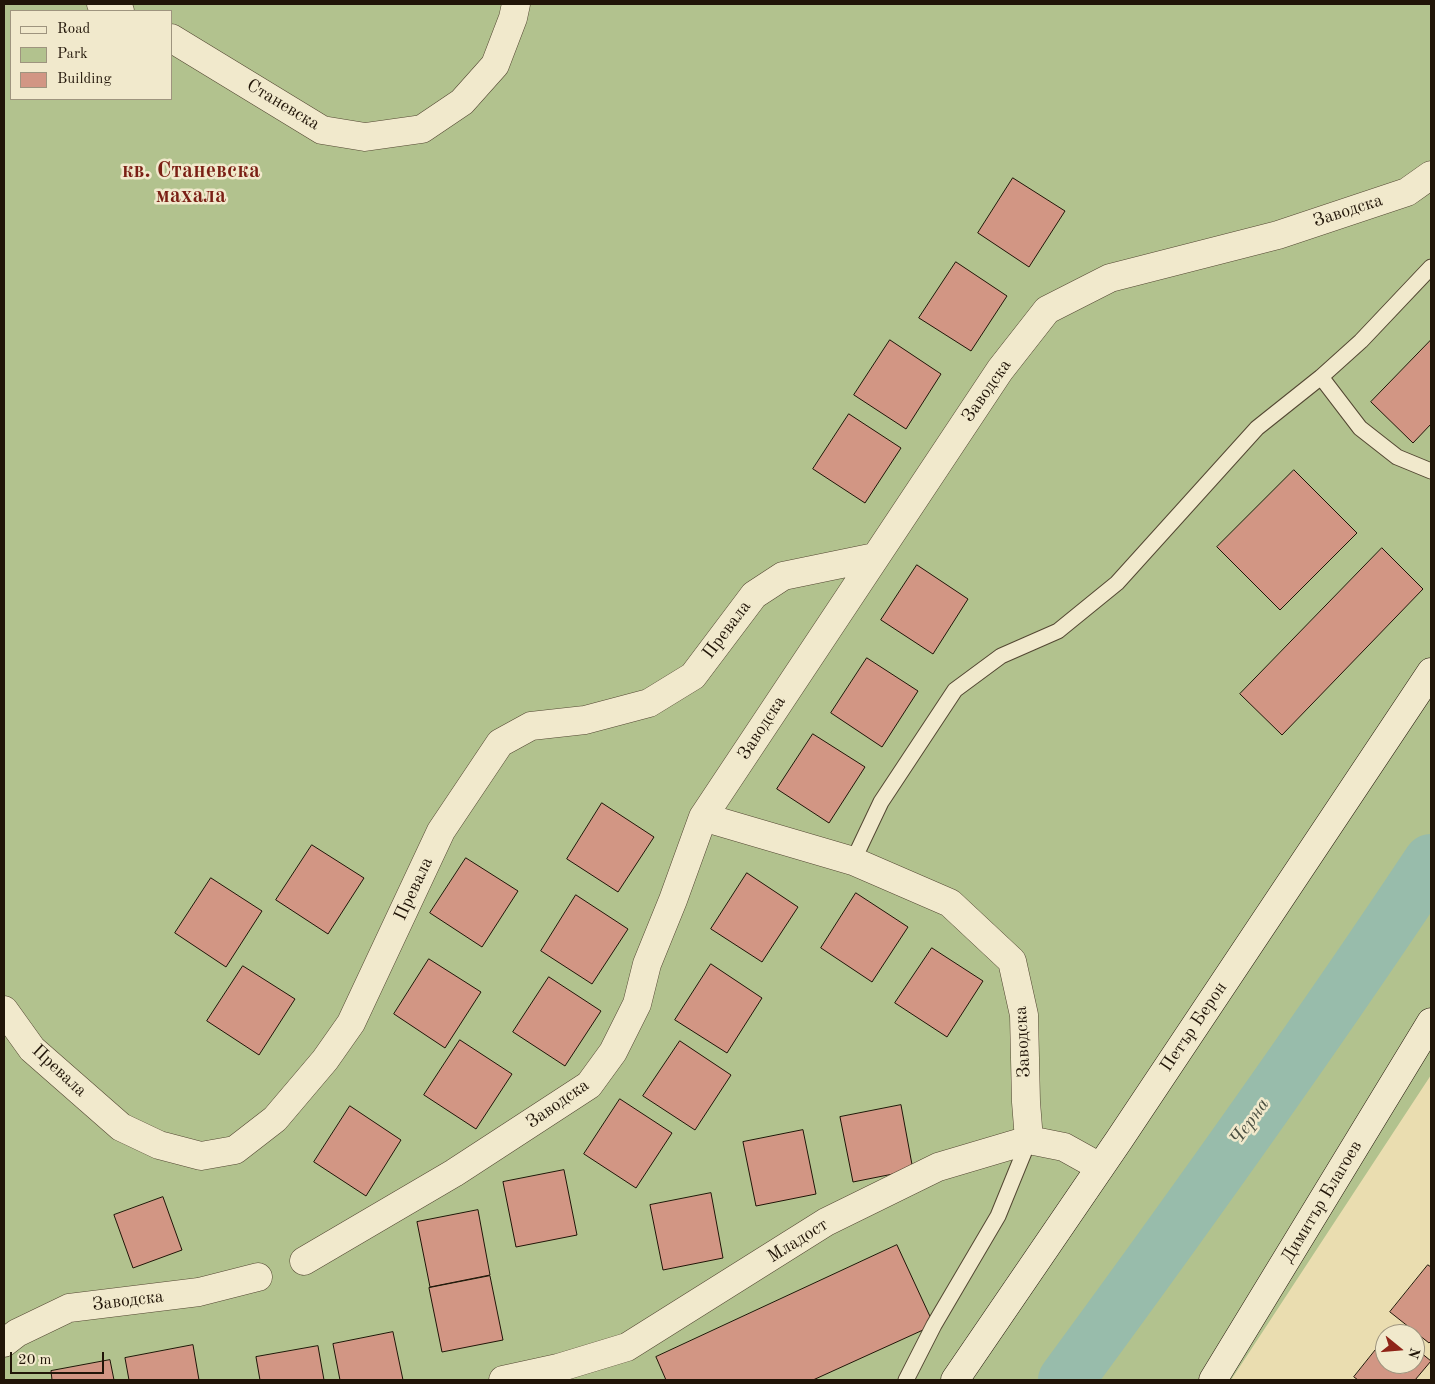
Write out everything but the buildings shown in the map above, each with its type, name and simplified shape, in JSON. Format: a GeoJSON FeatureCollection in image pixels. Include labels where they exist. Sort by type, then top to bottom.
{"type":"FeatureCollection","features":[{"type":"Feature","properties":{"kind":"street"},"geometry":{"type":"LineString","coordinates":[[101,4],[117,10]]}},
{"type":"Feature","properties":{"kind":"street","name":"Станевска"},"geometry":{"type":"LineString","coordinates":[[172,39],[322,130],[365,137],[422,129],[462,102],[496,65],[513,18],[516,4]]}},
{"type":"Feature","properties":{"kind":"street","name":"Заводска"},"geometry":{"type":"LineString","coordinates":[[304,1261],[454,1173],[589,1085],[613,1052],[637,1004],[647,964],[673,900],[703,817],[1000,370],[1046,310],[1110,278],[1278,235],[1407,192],[1431,175]]}},
{"type":"Feature","properties":{"kind":"street","name":"Превала"},"geometry":{"type":"LineString","coordinates":[[4,1010],[32,1049],[121,1127],[159,1146],[201,1156],[235,1150],[276,1119],[325,1060],[351,1023],[441,831],[500,743],[531,726],[585,720],[649,703],[693,676],[754,595],[783,576],[875,557]]}},
{"type":"Feature","properties":{"kind":"street","name":"Петър Берон"},"geometry":{"type":"LineString","coordinates":[[954,1380],[1100,1167],[1431,672]]}},
{"type":"Feature","properties":{"kind":"street","name":"Заводска"},"geometry":{"type":"LineString","coordinates":[[703,817],[853,861],[950,903],[1012,961],[1024,1015],[1029,1140]]}},
{"type":"Feature","properties":{"kind":"street","name":"Димитър Благоев"},"geometry":{"type":"LineString","coordinates":[[1213,1380],[1427,1035]]}},
{"type":"Feature","properties":{"kind":"street","name":"Младост"},"geometry":{"type":"LineString","coordinates":[[503,1380],[558,1368],[627,1348],[826,1222],[938,1168],[1029,1140],[1064,1147],[1100,1167]]}},
{"type":"Feature","properties":{"kind":"street","name":"Заводска"},"geometry":{"type":"LineString","coordinates":[[4,1343],[17,1333],[69,1308],[199,1292],[258,1277]]}},
{"type":"Feature","properties":{"kind":"lane"},"geometry":{"type":"LineString","coordinates":[[853,861],[881,802],[955,690],[1001,656],[1058,631],[1117,583],[1257,428],[1321,377],[1361,341],[1431,267]]}},
{"type":"Feature","properties":{"kind":"lane"},"geometry":{"type":"LineString","coordinates":[[1321,377],[1360,428],[1397,457],[1431,471]]}},
{"type":"Feature","properties":{"kind":"lane"},"geometry":{"type":"LineString","coordinates":[[906,1380],[934,1325],[998,1216],[1029,1140]]}},
{"type":"Feature","properties":{"kind":"green space"},"geometry":{"type":"Polygon","coordinates":[[[4,4],[1431,4],[1431,1075],[1231,1380],[4,1380],[4,4]]]}},
{"type":"Feature","properties":{"kind":"waterway","name":"Черна"},"geometry":{"type":"LineString","coordinates":[[1066,1380],[1252,1123],[1431,862]]}},
{"type":"Feature","properties":{"kind":"district","name":"кв. Станевска махала"},"geometry":{"type":"Point","coordinates":[191,184]}}]}
